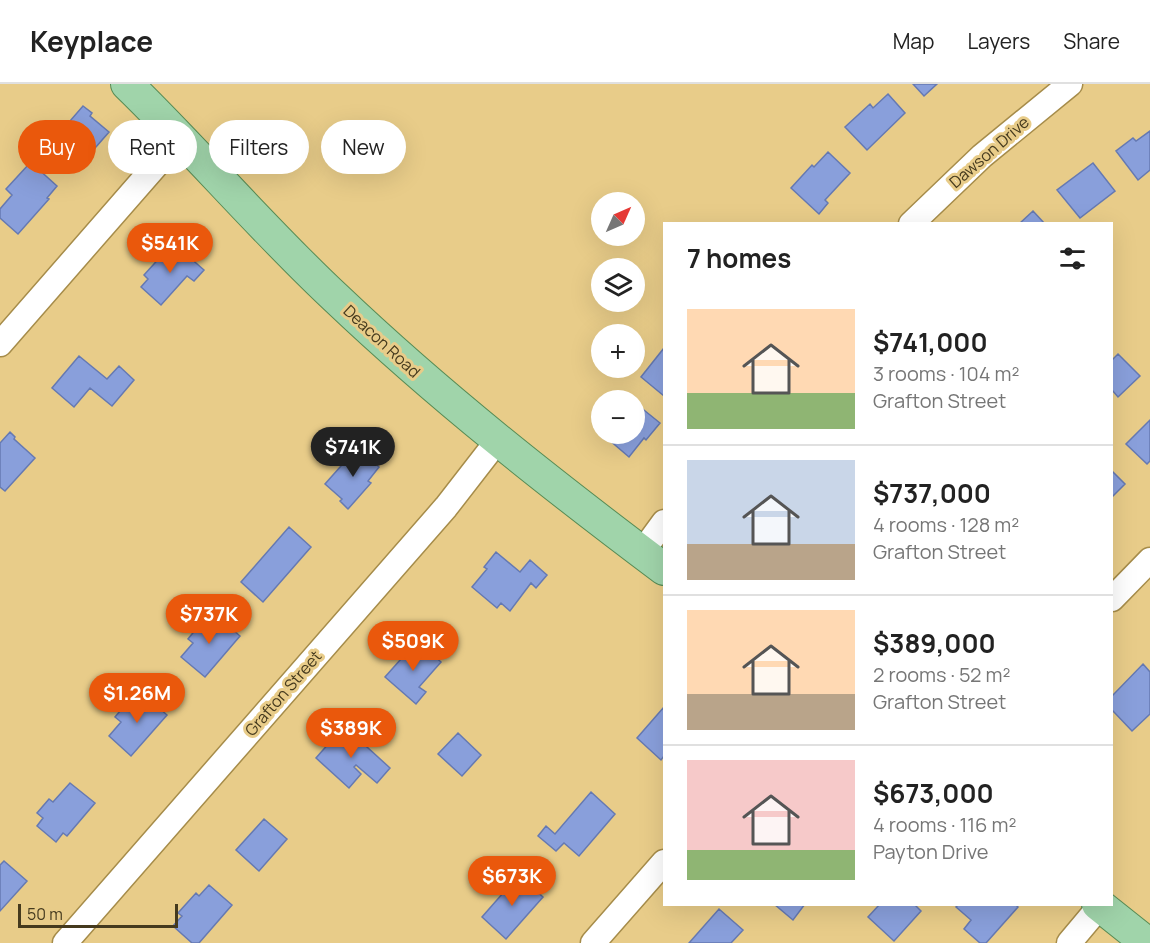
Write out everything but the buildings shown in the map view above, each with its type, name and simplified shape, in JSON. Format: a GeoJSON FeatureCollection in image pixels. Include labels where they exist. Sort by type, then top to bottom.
{"type":"FeatureCollection","features":[{"type":"Feature","properties":{"kind":"main road","name":"Deacon Road"},"geometry":{"type":"LineString","coordinates":[[127,84],[161,120]]}},
{"type":"Feature","properties":{"kind":"main road","name":"Deacon Road"},"geometry":{"type":"LineString","coordinates":[[197,157],[334,297],[423,379],[653,560]]}},
{"type":"Feature","properties":{"kind":"main road"},"geometry":{"type":"LineString","coordinates":[[1100,906],[1148,943]]}},
{"type":"Feature","properties":{"kind":"street","name":"Dawson Drive"},"geometry":{"type":"LineString","coordinates":[[913,222],[982,156],[1070,84]]}},
{"type":"Feature","properties":{"kind":"street"},"geometry":{"type":"LineString","coordinates":[[0,344],[148,174]]}},
{"type":"Feature","properties":{"kind":"street","name":"Grafton Street"},"geometry":{"type":"LineString","coordinates":[[65,943],[446,507],[498,440]]}},
{"type":"Feature","properties":{"kind":"street"},"geometry":{"type":"LineString","coordinates":[[653,560],[663,525]]}},
{"type":"Feature","properties":{"kind":"street"},"geometry":{"type":"LineString","coordinates":[[1113,598],[1150,561]]}},
{"type":"Feature","properties":{"kind":"street"},"geometry":{"type":"LineString","coordinates":[[593,943],[663,863]]}},
{"type":"Feature","properties":{"kind":"street"},"geometry":{"type":"LineString","coordinates":[[1069,943],[1098,906]]}}]}
